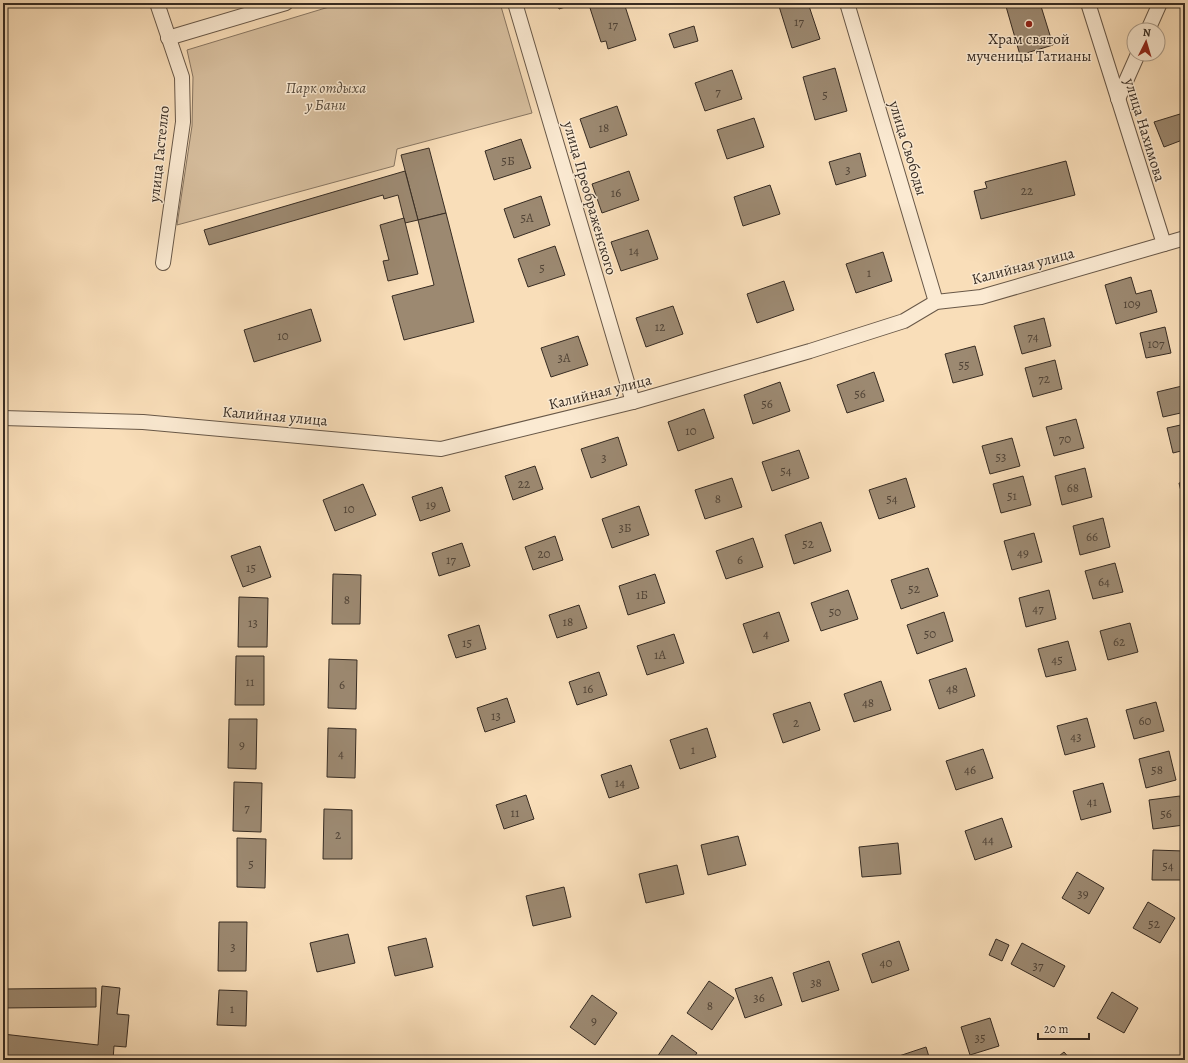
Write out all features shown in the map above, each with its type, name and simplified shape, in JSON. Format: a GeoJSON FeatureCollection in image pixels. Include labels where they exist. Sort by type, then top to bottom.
{"type":"FeatureCollection","features":[{"type":"Feature","properties":{"kind":"street","name":"улица Гастелло"},"geometry":{"type":"LineString","coordinates":[[157,3],[182,78],[183,122],[163,264]]}},
{"type":"Feature","properties":{"kind":"street"},"geometry":{"type":"LineString","coordinates":[[168,38],[286,3]]}},
{"type":"Feature","properties":{"kind":"street","name":"улица Преображенского"},"geometry":{"type":"LineString","coordinates":[[515,3],[633,402]]}},
{"type":"Feature","properties":{"kind":"street","name":"улица Свободы"},"geometry":{"type":"LineString","coordinates":[[848,3],[936,302]]}},
{"type":"Feature","properties":{"kind":"street","name":"улица Нахимова"},"geometry":{"type":"LineString","coordinates":[[1088,3],[1164,244]]}},
{"type":"Feature","properties":{"kind":"street"},"geometry":{"type":"LineString","coordinates":[[1152,22],[1160,3]]}},
{"type":"Feature","properties":{"kind":"street"},"geometry":{"type":"LineString","coordinates":[[1118,99],[1134,62]]}},
{"type":"Feature","properties":{"kind":"street","name":"Калийная улица"},"geometry":{"type":"LineString","coordinates":[[3,418],[143,422],[441,449],[633,402],[802,353],[904,321],[936,302],[982,297],[1185,238]]}},
{"type":"Feature","properties":{"kind":"green space","name":"Парк отдыха у Бани"},"geometry":{"type":"Polygon","coordinates":[[[342,3],[500,3],[532,113],[397,149],[394,166],[177,225],[192,126],[193,77],[187,50],[342,3]]]}},
{"type":"Feature","properties":{"kind":"building"},"geometry":{"type":"Polygon","coordinates":[[[557,3],[578,3],[559,9],[557,3]]]}},
{"type":"Feature","properties":{"kind":"building"},"geometry":{"type":"Polygon","coordinates":[[[596,3],[624,3],[636,40],[608,49],[606,41],[601,42],[590,8],[597,5],[596,3]]]}},
{"type":"Feature","properties":{"kind":"building"},"geometry":{"type":"Polygon","coordinates":[[[778,3],[808,3],[820,39],[792,48],[778,3]]]}},
{"type":"Feature","properties":{"kind":"building","name":"Храм святой мученицы Татианы"},"geometry":{"type":"Polygon","coordinates":[[[1005,3],[1040,3],[1053,45],[1020,55],[1005,3]]]}},
{"type":"Feature","properties":{"kind":"building"},"geometry":{"type":"Polygon","coordinates":[[[694,26],[698,41],[674,48],[669,34],[694,26]]]}},
{"type":"Feature","properties":{"kind":"building"},"geometry":{"type":"Polygon","coordinates":[[[835,68],[847,111],[815,120],[803,77],[835,68]]]}},
{"type":"Feature","properties":{"kind":"building"},"geometry":{"type":"Polygon","coordinates":[[[732,70],[742,99],[705,111],[695,83],[732,70]]]}},
{"type":"Feature","properties":{"kind":"building"},"geometry":{"type":"Polygon","coordinates":[[[617,106],[627,135],[590,148],[580,119],[617,106]]]}},
{"type":"Feature","properties":{"kind":"building"},"geometry":{"type":"Polygon","coordinates":[[[1180,114],[1185,131],[1185,139],[1164,147],[1154,122],[1180,114]]]}},
{"type":"Feature","properties":{"kind":"building"},"geometry":{"type":"Polygon","coordinates":[[[754,118],[764,147],[727,159],[717,130],[754,118]]]}},
{"type":"Feature","properties":{"kind":"building"},"geometry":{"type":"Polygon","coordinates":[[[521,139],[531,168],[494,180],[485,151],[521,139]]]}},
{"type":"Feature","properties":{"kind":"building"},"geometry":{"type":"Polygon","coordinates":[[[429,148],[446,213],[418,220],[401,155],[429,148]]]}},
{"type":"Feature","properties":{"kind":"building"},"geometry":{"type":"Polygon","coordinates":[[[860,153],[866,176],[836,185],[829,162],[860,153]]]}},
{"type":"Feature","properties":{"kind":"building"},"geometry":{"type":"Polygon","coordinates":[[[1066,161],[1075,195],[981,219],[974,191],[987,188],[985,182],[1066,161]]]}},
{"type":"Feature","properties":{"kind":"building"},"geometry":{"type":"Polygon","coordinates":[[[405,171],[418,220],[405,223],[398,195],[384,199],[383,195],[209,245],[204,230],[405,171]]]}},
{"type":"Feature","properties":{"kind":"building"},"geometry":{"type":"Polygon","coordinates":[[[629,171],[639,200],[602,213],[592,184],[629,171]]]}},
{"type":"Feature","properties":{"kind":"building"},"geometry":{"type":"Polygon","coordinates":[[[770,185],[780,214],[743,226],[734,197],[770,185]]]}},
{"type":"Feature","properties":{"kind":"building"},"geometry":{"type":"Polygon","coordinates":[[[541,196],[550,225],[514,238],[504,209],[541,196]]]}},
{"type":"Feature","properties":{"kind":"building"},"geometry":{"type":"Polygon","coordinates":[[[446,213],[474,322],[404,340],[392,296],[434,285],[418,220],[446,213]]]}},
{"type":"Feature","properties":{"kind":"building"},"geometry":{"type":"Polygon","coordinates":[[[404,218],[418,274],[388,281],[383,261],[389,260],[380,225],[404,218]]]}},
{"type":"Feature","properties":{"kind":"building"},"geometry":{"type":"Polygon","coordinates":[[[648,230],[658,259],[621,271],[611,242],[648,230]]]}},
{"type":"Feature","properties":{"kind":"building"},"geometry":{"type":"Polygon","coordinates":[[[555,246],[565,275],[528,287],[518,259],[555,246]]]}},
{"type":"Feature","properties":{"kind":"building"},"geometry":{"type":"Polygon","coordinates":[[[883,252],[892,281],[856,293],[846,264],[883,252]]]}},
{"type":"Feature","properties":{"kind":"building"},"geometry":{"type":"Polygon","coordinates":[[[1131,277],[1136,294],[1151,290],[1157,312],[1116,324],[1105,285],[1131,277]]]}},
{"type":"Feature","properties":{"kind":"building"},"geometry":{"type":"Polygon","coordinates":[[[784,281],[794,310],[757,323],[747,294],[784,281]]]}},
{"type":"Feature","properties":{"kind":"building"},"geometry":{"type":"Polygon","coordinates":[[[673,306],[683,334],[646,347],[636,318],[673,306]]]}},
{"type":"Feature","properties":{"kind":"building"},"geometry":{"type":"Polygon","coordinates":[[[311,309],[321,341],[254,362],[244,330],[311,309]]]}},
{"type":"Feature","properties":{"kind":"building"},"geometry":{"type":"Polygon","coordinates":[[[1044,318],[1051,346],[1022,354],[1014,326],[1044,318]]]}},
{"type":"Feature","properties":{"kind":"building"},"geometry":{"type":"Polygon","coordinates":[[[1165,327],[1171,353],[1146,358],[1140,333],[1165,327]]]}},
{"type":"Feature","properties":{"kind":"building"},"geometry":{"type":"Polygon","coordinates":[[[578,336],[588,365],[551,377],[541,348],[578,336]]]}},
{"type":"Feature","properties":{"kind":"building"},"geometry":{"type":"Polygon","coordinates":[[[975,346],[983,375],[953,383],[945,354],[975,346]]]}},
{"type":"Feature","properties":{"kind":"building"},"geometry":{"type":"Polygon","coordinates":[[[1055,360],[1062,389],[1033,397],[1025,368],[1055,360]]]}},
{"type":"Feature","properties":{"kind":"building"},"geometry":{"type":"Polygon","coordinates":[[[874,372],[884,401],[847,413],[837,385],[874,372]]]}},
{"type":"Feature","properties":{"kind":"building"},"geometry":{"type":"Polygon","coordinates":[[[780,382],[790,411],[753,424],[744,395],[780,382]]]}},
{"type":"Feature","properties":{"kind":"building"},"geometry":{"type":"Polygon","coordinates":[[[1182,386],[1185,397],[1185,412],[1163,417],[1157,392],[1182,386]]]}},
{"type":"Feature","properties":{"kind":"building"},"geometry":{"type":"Polygon","coordinates":[[[704,409],[714,438],[678,451],[668,422],[704,409]]]}},
{"type":"Feature","properties":{"kind":"building"},"geometry":{"type":"Polygon","coordinates":[[[1076,419],[1084,448],[1054,456],[1046,427],[1076,419]]]}},
{"type":"Feature","properties":{"kind":"building"},"geometry":{"type":"Polygon","coordinates":[[[1185,424],[1185,450],[1173,453],[1167,428],[1185,424]]]}},
{"type":"Feature","properties":{"kind":"building"},"geometry":{"type":"Polygon","coordinates":[[[618,437],[627,465],[591,478],[581,449],[618,437]]]}},
{"type":"Feature","properties":{"kind":"building"},"geometry":{"type":"Polygon","coordinates":[[[1012,438],[1020,466],[990,474],[982,446],[1012,438]]]}},
{"type":"Feature","properties":{"kind":"building"},"geometry":{"type":"Polygon","coordinates":[[[799,450],[809,478],[772,491],[762,462],[799,450]]]}},
{"type":"Feature","properties":{"kind":"building"},"geometry":{"type":"Polygon","coordinates":[[[535,466],[543,489],[513,500],[505,476],[535,466]]]}},
{"type":"Feature","properties":{"kind":"building"},"geometry":{"type":"Polygon","coordinates":[[[1085,468],[1092,497],[1062,505],[1055,476],[1085,468]]]}},
{"type":"Feature","properties":{"kind":"building"},"geometry":{"type":"Polygon","coordinates":[[[1023,476],[1031,505],[1001,513],[993,484],[1023,476]]]}},
{"type":"Feature","properties":{"kind":"building"},"geometry":{"type":"Polygon","coordinates":[[[732,478],[742,507],[705,519],[695,490],[732,478]]]}},
{"type":"Feature","properties":{"kind":"building"},"geometry":{"type":"Polygon","coordinates":[[[906,478],[915,507],[879,519],[869,490],[906,478]]]}},
{"type":"Feature","properties":{"kind":"building"},"geometry":{"type":"Polygon","coordinates":[[[1185,482],[1185,509],[1179,483],[1185,482]]]}},
{"type":"Feature","properties":{"kind":"building"},"geometry":{"type":"Polygon","coordinates":[[[363,484],[376,515],[335,531],[323,500],[363,484]]]}},
{"type":"Feature","properties":{"kind":"building"},"geometry":{"type":"Polygon","coordinates":[[[442,487],[450,511],[420,521],[412,497],[442,487]]]}},
{"type":"Feature","properties":{"kind":"building"},"geometry":{"type":"Polygon","coordinates":[[[639,506],[649,535],[612,548],[602,519],[639,506]]]}},
{"type":"Feature","properties":{"kind":"building"},"geometry":{"type":"Polygon","coordinates":[[[1103,518],[1110,547],[1080,555],[1073,526],[1103,518]]]}},
{"type":"Feature","properties":{"kind":"building"},"geometry":{"type":"Polygon","coordinates":[[[821,522],[831,551],[794,564],[785,535],[821,522]]]}},
{"type":"Feature","properties":{"kind":"building"},"geometry":{"type":"Polygon","coordinates":[[[1034,533],[1042,562],[1012,570],[1004,541],[1034,533]]]}},
{"type":"Feature","properties":{"kind":"building"},"geometry":{"type":"Polygon","coordinates":[[[555,536],[563,560],[533,570],[525,547],[555,536]]]}},
{"type":"Feature","properties":{"kind":"building"},"geometry":{"type":"Polygon","coordinates":[[[753,538],[763,567],[726,579],[716,551],[753,538]]]}},
{"type":"Feature","properties":{"kind":"building"},"geometry":{"type":"Polygon","coordinates":[[[462,543],[470,566],[439,576],[432,553],[462,543]]]}},
{"type":"Feature","properties":{"kind":"building"},"geometry":{"type":"Polygon","coordinates":[[[260,546],[271,577],[243,587],[231,556],[260,546]]]}},
{"type":"Feature","properties":{"kind":"building"},"geometry":{"type":"Polygon","coordinates":[[[1115,563],[1123,592],[1093,599],[1085,571],[1115,563]]]}},
{"type":"Feature","properties":{"kind":"building"},"geometry":{"type":"Polygon","coordinates":[[[928,568],[938,596],[901,609],[891,580],[928,568]]]}},
{"type":"Feature","properties":{"kind":"building"},"geometry":{"type":"Polygon","coordinates":[[[333,574],[361,575],[360,624],[332,624],[333,574]]]}},
{"type":"Feature","properties":{"kind":"building"},"geometry":{"type":"Polygon","coordinates":[[[655,574],[665,603],[628,615],[619,586],[655,574]]]}},
{"type":"Feature","properties":{"kind":"building"},"geometry":{"type":"Polygon","coordinates":[[[848,590],[858,619],[821,631],[811,603],[848,590]]]}},
{"type":"Feature","properties":{"kind":"building"},"geometry":{"type":"Polygon","coordinates":[[[1049,590],[1056,619],[1026,627],[1019,598],[1049,590]]]}},
{"type":"Feature","properties":{"kind":"building"},"geometry":{"type":"Polygon","coordinates":[[[239,597],[268,598],[267,647],[238,647],[239,597]]]}},
{"type":"Feature","properties":{"kind":"building"},"geometry":{"type":"Polygon","coordinates":[[[579,605],[587,628],[557,638],[549,615],[579,605]]]}},
{"type":"Feature","properties":{"kind":"building"},"geometry":{"type":"Polygon","coordinates":[[[779,612],[789,641],[753,653],[743,624],[779,612]]]}},
{"type":"Feature","properties":{"kind":"building"},"geometry":{"type":"Polygon","coordinates":[[[944,612],[953,641],[917,654],[907,625],[944,612]]]}},
{"type":"Feature","properties":{"kind":"building"},"geometry":{"type":"Polygon","coordinates":[[[1130,623],[1138,652],[1108,660],[1100,631],[1130,623]]]}},
{"type":"Feature","properties":{"kind":"building"},"geometry":{"type":"Polygon","coordinates":[[[479,625],[486,649],[456,658],[448,635],[479,625]]]}},
{"type":"Feature","properties":{"kind":"building"},"geometry":{"type":"Polygon","coordinates":[[[674,634],[684,663],[647,675],[637,646],[674,634]]]}},
{"type":"Feature","properties":{"kind":"building"},"geometry":{"type":"Polygon","coordinates":[[[1068,641],[1076,670],[1046,677],[1038,649],[1068,641]]]}},
{"type":"Feature","properties":{"kind":"building"},"geometry":{"type":"Polygon","coordinates":[[[236,656],[264,656],[264,705],[235,705],[236,656]]]}},
{"type":"Feature","properties":{"kind":"building"},"geometry":{"type":"Polygon","coordinates":[[[329,659],[357,660],[356,709],[328,708],[329,659]]]}},
{"type":"Feature","properties":{"kind":"building"},"geometry":{"type":"Polygon","coordinates":[[[966,668],[975,696],[939,709],[929,680],[966,668]]]}},
{"type":"Feature","properties":{"kind":"building"},"geometry":{"type":"Polygon","coordinates":[[[599,672],[607,695],[577,705],[569,682],[599,672]]]}},
{"type":"Feature","properties":{"kind":"building"},"geometry":{"type":"Polygon","coordinates":[[[881,681],[891,710],[854,722],[844,694],[881,681]]]}},
{"type":"Feature","properties":{"kind":"building"},"geometry":{"type":"Polygon","coordinates":[[[507,698],[515,722],[485,732],[477,708],[507,698]]]}},
{"type":"Feature","properties":{"kind":"building"},"geometry":{"type":"Polygon","coordinates":[[[810,702],[820,730],[783,743],[773,714],[810,702]]]}},
{"type":"Feature","properties":{"kind":"building"},"geometry":{"type":"Polygon","coordinates":[[[1156,702],[1164,731],[1134,739],[1126,710],[1156,702]]]}},
{"type":"Feature","properties":{"kind":"building"},"geometry":{"type":"Polygon","coordinates":[[[1087,718],[1095,747],[1065,755],[1057,726],[1087,718]]]}},
{"type":"Feature","properties":{"kind":"building"},"geometry":{"type":"Polygon","coordinates":[[[229,719],[257,719],[256,769],[228,768],[229,719]]]}},
{"type":"Feature","properties":{"kind":"building"},"geometry":{"type":"Polygon","coordinates":[[[328,728],[356,729],[355,778],[327,777],[328,728]]]}},
{"type":"Feature","properties":{"kind":"building"},"geometry":{"type":"Polygon","coordinates":[[[707,728],[716,757],[680,769],[670,740],[707,728]]]}},
{"type":"Feature","properties":{"kind":"building"},"geometry":{"type":"Polygon","coordinates":[[[983,749],[993,778],[956,790],[946,761],[983,749]]]}},
{"type":"Feature","properties":{"kind":"building"},"geometry":{"type":"Polygon","coordinates":[[[1169,751],[1176,780],[1146,788],[1139,759],[1169,751]]]}},
{"type":"Feature","properties":{"kind":"building"},"geometry":{"type":"Polygon","coordinates":[[[631,765],[639,788],[609,798],[601,775],[631,765]]]}},
{"type":"Feature","properties":{"kind":"building"},"geometry":{"type":"Polygon","coordinates":[[[234,782],[262,783],[261,832],[233,831],[234,782]]]}},
{"type":"Feature","properties":{"kind":"building"},"geometry":{"type":"Polygon","coordinates":[[[1103,783],[1111,812],[1081,820],[1073,791],[1103,783]]]}},
{"type":"Feature","properties":{"kind":"building"},"geometry":{"type":"Polygon","coordinates":[[[526,795],[534,819],[504,829],[496,805],[526,795]]]}},
{"type":"Feature","properties":{"kind":"building"},"geometry":{"type":"Polygon","coordinates":[[[1180,796],[1184,825],[1153,829],[1149,800],[1180,796]]]}},
{"type":"Feature","properties":{"kind":"building"},"geometry":{"type":"Polygon","coordinates":[[[324,809],[352,810],[352,859],[323,859],[324,809]]]}},
{"type":"Feature","properties":{"kind":"building"},"geometry":{"type":"Polygon","coordinates":[[[1002,818],[1012,847],[975,860],[965,831],[1002,818]]]}},
{"type":"Feature","properties":{"kind":"building"},"geometry":{"type":"Polygon","coordinates":[[[738,836],[746,865],[708,875],[701,845],[738,836]]]}},
{"type":"Feature","properties":{"kind":"building"},"geometry":{"type":"Polygon","coordinates":[[[237,838],[266,839],[265,888],[237,887],[237,838]]]}},
{"type":"Feature","properties":{"kind":"building"},"geometry":{"type":"Polygon","coordinates":[[[898,843],[901,874],[862,877],[859,847],[898,843]]]}},
{"type":"Feature","properties":{"kind":"building"},"geometry":{"type":"Polygon","coordinates":[[[1153,850],[1184,851],[1183,880],[1152,880],[1153,850]]]}},
{"type":"Feature","properties":{"kind":"building"},"geometry":{"type":"Polygon","coordinates":[[[677,865],[684,894],[646,903],[639,874],[677,865]]]}},
{"type":"Feature","properties":{"kind":"building"},"geometry":{"type":"Polygon","coordinates":[[[1077,872],[1104,888],[1089,914],[1062,898],[1077,872]]]}},
{"type":"Feature","properties":{"kind":"building"},"geometry":{"type":"Polygon","coordinates":[[[564,887],[571,917],[533,926],[526,896],[564,887]]]}},
{"type":"Feature","properties":{"kind":"building"},"geometry":{"type":"Polygon","coordinates":[[[1148,902],[1175,918],[1160,943],[1133,928],[1148,902]]]}},
{"type":"Feature","properties":{"kind":"building"},"geometry":{"type":"Polygon","coordinates":[[[219,922],[247,922],[246,971],[218,971],[219,922]]]}},
{"type":"Feature","properties":{"kind":"building"},"geometry":{"type":"Polygon","coordinates":[[[348,934],[355,963],[317,972],[310,943],[348,934]]]}},
{"type":"Feature","properties":{"kind":"building"},"geometry":{"type":"Polygon","coordinates":[[[426,938],[433,967],[395,976],[388,947],[426,938]]]}},
{"type":"Feature","properties":{"kind":"building"},"geometry":{"type":"Polygon","coordinates":[[[996,939],[1009,945],[1002,961],[989,955],[996,939]]]}},
{"type":"Feature","properties":{"kind":"building"},"geometry":{"type":"Polygon","coordinates":[[[899,941],[909,970],[872,983],[862,954],[899,941]]]}},
{"type":"Feature","properties":{"kind":"building"},"geometry":{"type":"Polygon","coordinates":[[[1022,943],[1065,966],[1054,987],[1011,964],[1022,943]]]}},
{"type":"Feature","properties":{"kind":"building"},"geometry":{"type":"Polygon","coordinates":[[[829,961],[839,990],[802,1002],[793,973],[829,961]]]}},
{"type":"Feature","properties":{"kind":"building"},"geometry":{"type":"Polygon","coordinates":[[[772,977],[782,1005],[745,1018],[735,989],[772,977]]]}},
{"type":"Feature","properties":{"kind":"building"},"geometry":{"type":"Polygon","coordinates":[[[709,981],[734,998],[712,1030],[687,1013],[709,981]]]}},
{"type":"Feature","properties":{"kind":"building"},"geometry":{"type":"Polygon","coordinates":[[[102,986],[120,988],[117,1014],[129,1015],[126,1047],[114,1046],[113,1060],[3,1060],[3,1034],[98,1045],[102,986]]]}},
{"type":"Feature","properties":{"kind":"building"},"geometry":{"type":"Polygon","coordinates":[[[96,988],[96,1007],[3,1008],[3,989],[96,988]]]}},
{"type":"Feature","properties":{"kind":"building"},"geometry":{"type":"Polygon","coordinates":[[[219,990],[247,991],[246,1026],[217,1025],[219,990]]]}},
{"type":"Feature","properties":{"kind":"building"},"geometry":{"type":"Polygon","coordinates":[[[1112,992],[1138,1008],[1124,1033],[1097,1018],[1112,992]]]}},
{"type":"Feature","properties":{"kind":"building"},"geometry":{"type":"Polygon","coordinates":[[[592,995],[617,1013],[595,1045],[570,1027],[592,995]]]}},
{"type":"Feature","properties":{"kind":"building"},"geometry":{"type":"Polygon","coordinates":[[[990,1018],[999,1046],[970,1055],[961,1027],[990,1018]]]}},
{"type":"Feature","properties":{"kind":"building"},"geometry":{"type":"Polygon","coordinates":[[[672,1035],[697,1053],[692,1060],[655,1060],[672,1035]]]}},
{"type":"Feature","properties":{"kind":"building"},"geometry":{"type":"Polygon","coordinates":[[[926,1047],[930,1060],[897,1060],[896,1057],[926,1047]]]}},
{"type":"Feature","properties":{"kind":"building"},"geometry":{"type":"Polygon","coordinates":[[[1064,1052],[1071,1060],[1054,1060],[1064,1052]]]}},
{"type":"Feature","properties":{"kind":"place","name":"Храм святой мученицы Татианы"},"geometry":{"type":"Point","coordinates":[1029,24]}}]}
